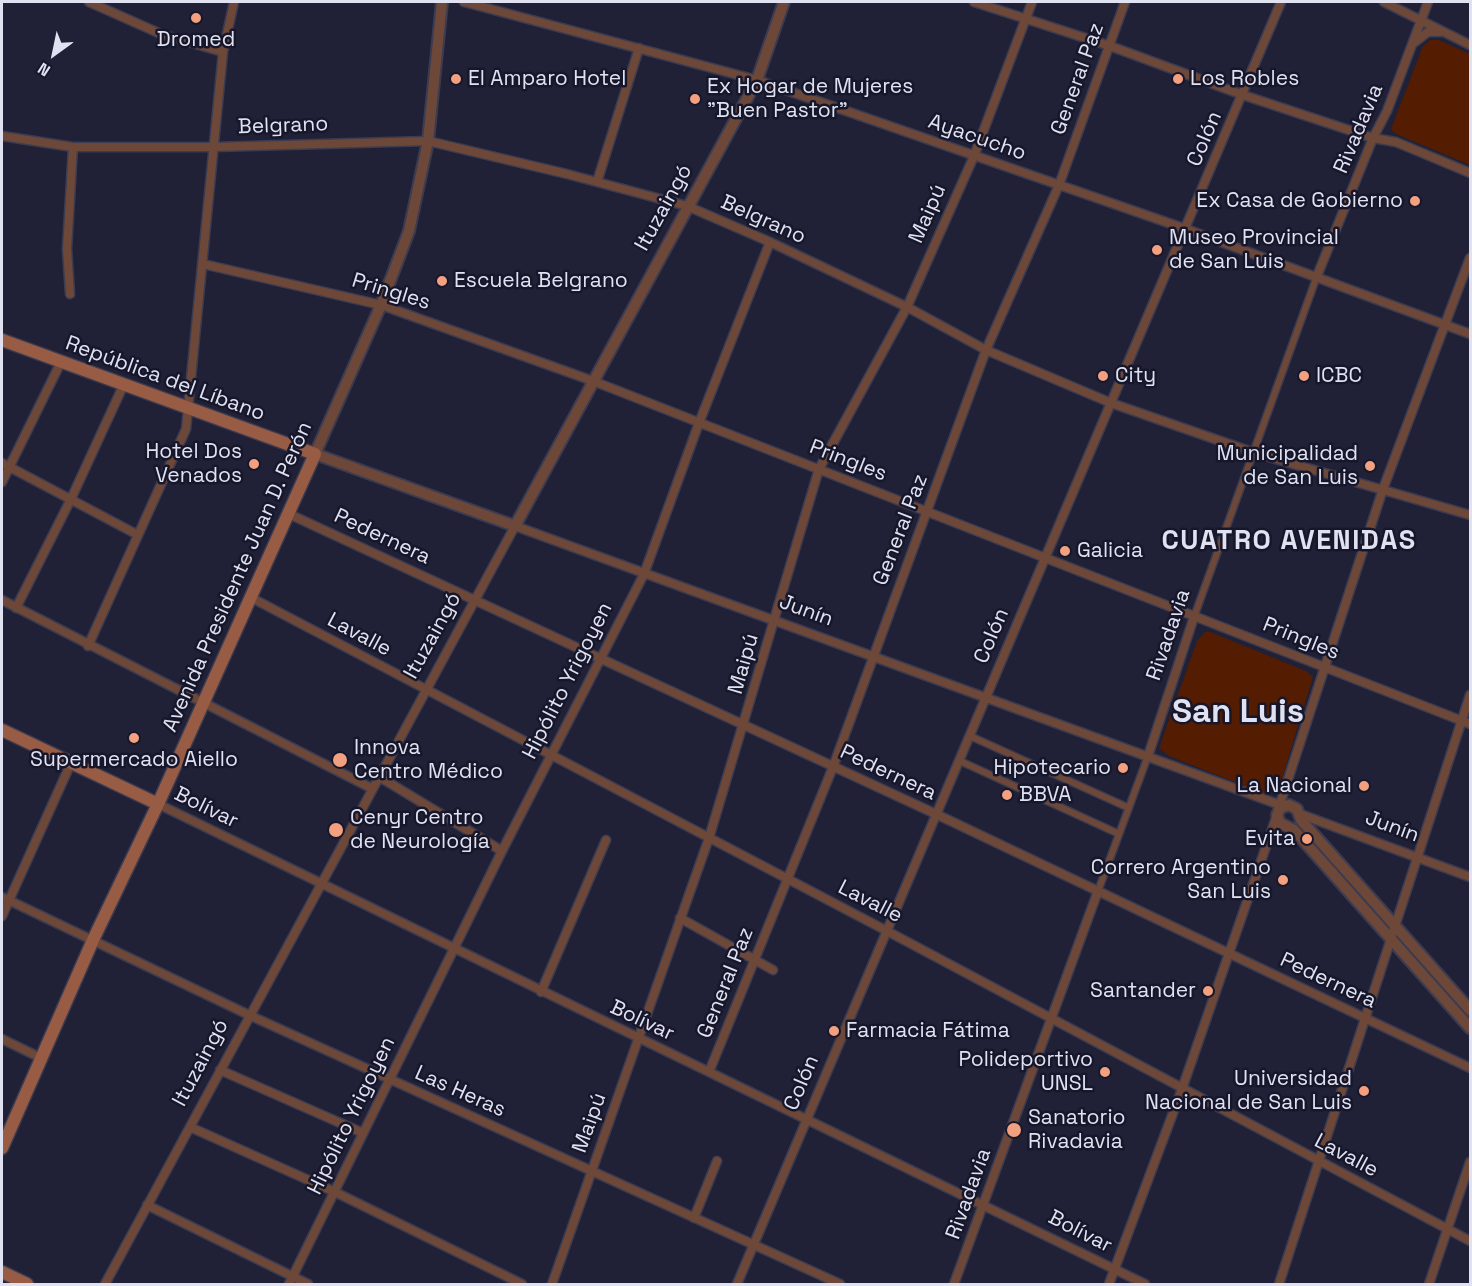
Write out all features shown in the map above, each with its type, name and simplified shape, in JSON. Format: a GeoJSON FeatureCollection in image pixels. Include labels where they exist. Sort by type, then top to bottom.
{"type":"FeatureCollection","features":[{"type":"Feature","properties":{"kind":"main road","name":"República del Líbano"},"geometry":{"type":"LineString","coordinates":[[2,340],[315,454]]}},
{"type":"Feature","properties":{"kind":"main road","name":"Avenida Presidente Juan D. Perón"},"geometry":{"type":"LineString","coordinates":[[2,1148],[93,940],[158,804],[315,454]]}},
{"type":"Feature","properties":{"kind":"main road"},"geometry":{"type":"LineString","coordinates":[[2,730],[158,804]]}},
{"type":"Feature","properties":{"kind":"main road"},"geometry":{"type":"LineString","coordinates":[[2,1272],[27,1284]]}},
{"type":"Feature","properties":{"kind":"street"},"geometry":{"type":"LineString","coordinates":[[88,646],[186,429],[223,52],[234,2]]}},
{"type":"Feature","properties":{"kind":"street","name":"Avenida Presidente Juan D. Perón"},"geometry":{"type":"LineString","coordinates":[[315,454],[381,304],[409,231],[428,141],[441,2]]}},
{"type":"Feature","properties":{"kind":"street","name":"Ayacucho"},"geometry":{"type":"LineString","coordinates":[[464,2],[757,80],[1186,229],[1470,334]]}},
{"type":"Feature","properties":{"kind":"street","name":"Ituzaingó"},"geometry":{"type":"LineString","coordinates":[[105,1284],[371,788],[757,80],[784,2]]}},
{"type":"Feature","properties":{"kind":"street"},"geometry":{"type":"LineString","coordinates":[[974,2],[1110,45],[1243,95],[1373,138],[1396,142],[1470,173]]}},
{"type":"Feature","properties":{"kind":"street","name":"Maipú"},"geometry":{"type":"LineString","coordinates":[[552,1284],[709,838],[745,726],[819,469],[907,307],[974,156],[1028,19],[1032,2]]}},
{"type":"Feature","properties":{"kind":"street","name":"General Paz"},"geometry":{"type":"LineString","coordinates":[[709,1072],[833,767],[872,655],[928,511],[986,350],[1059,185],[1125,2]]}},
{"type":"Feature","properties":{"kind":"street","name":"Colón"},"geometry":{"type":"LineString","coordinates":[[737,1284],[938,815],[1044,558],[1281,2]]}},
{"type":"Feature","properties":{"kind":"street"},"geometry":{"type":"LineString","coordinates":[[1383,2],[1421,18],[1440,32],[1470,45]]}},
{"type":"Feature","properties":{"kind":"street","name":"Rivadavia"},"geometry":{"type":"LineString","coordinates":[[954,1284],[1148,756],[1194,617],[1317,276],[1373,138],[1384,118],[1428,2]]}},
{"type":"Feature","properties":{"kind":"street"},"geometry":{"type":"LineString","coordinates":[[94,3],[161,34],[223,52]]}},
{"type":"Feature","properties":{"kind":"street"},"geometry":{"type":"LineString","coordinates":[[1413,45],[1428,32],[1440,32]]}},
{"type":"Feature","properties":{"kind":"street"},"geometry":{"type":"LineString","coordinates":[[597,182],[639,48]]}},
{"type":"Feature","properties":{"kind":"street"},"geometry":{"type":"LineString","coordinates":[[1384,118],[1387,131],[1396,142]]}},
{"type":"Feature","properties":{"kind":"street","name":"Belgrano"},"geometry":{"type":"LineString","coordinates":[[2,135],[73,147],[214,147],[428,141],[597,182],[687,206],[770,242],[907,307],[986,350],[1111,403],[1255,453],[1470,515]]}},
{"type":"Feature","properties":{"kind":"street"},"geometry":{"type":"LineString","coordinates":[[70,294],[67,249],[73,147]]}},
{"type":"Feature","properties":{"kind":"street","name":"Hipólito Yrigoyen"},"geometry":{"type":"LineString","coordinates":[[291,1281],[550,754],[644,574],[699,423],[770,242]]}},
{"type":"Feature","properties":{"kind":"street"},"geometry":{"type":"LineString","coordinates":[[1109,1284],[1182,1089],[1279,809],[1383,489],[1470,258]]}},
{"type":"Feature","properties":{"kind":"street","name":"Pringles"},"geometry":{"type":"LineString","coordinates":[[203,264],[381,304],[593,381],[1466,722]]}},
{"type":"Feature","properties":{"kind":"street"},"geometry":{"type":"LineString","coordinates":[[2,482],[5,465],[61,362]]}},
{"type":"Feature","properties":{"kind":"street"},"geometry":{"type":"LineString","coordinates":[[16,608],[71,499],[124,384]]}},
{"type":"Feature","properties":{"kind":"street","name":"Junín"},"geometry":{"type":"LineString","coordinates":[[315,454],[1148,756],[1259,797],[1279,809]]}},
{"type":"Feature","properties":{"kind":"street"},"geometry":{"type":"LineString","coordinates":[[5,465],[138,535]]}},
{"type":"Feature","properties":{"kind":"street","name":"Pedernera"},"geometry":{"type":"LineString","coordinates":[[289,514],[938,815],[1470,1068]]}},
{"type":"Feature","properties":{"kind":"street","name":"Lavalle"},"geometry":{"type":"LineString","coordinates":[[250,597],[887,931],[1470,1242]]}},
{"type":"Feature","properties":{"kind":"street"},"geometry":{"type":"LineString","coordinates":[[2,600],[88,646],[371,788]]}},
{"type":"Feature","properties":{"kind":"street"},"geometry":{"type":"LineString","coordinates":[[1279,1284],[1417,858],[1466,722],[1470,695]]}},
{"type":"Feature","properties":{"kind":"street"},"geometry":{"type":"LineString","coordinates":[[970,736],[1129,808]]}},
{"type":"Feature","properties":{"kind":"street"},"geometry":{"type":"LineString","coordinates":[[960,761],[1119,834]]}},
{"type":"Feature","properties":{"kind":"street"},"geometry":{"type":"LineString","coordinates":[[2,916],[5,898],[70,763]]}},
{"type":"Feature","properties":{"kind":"street"},"geometry":{"type":"LineString","coordinates":[[378,776],[502,851]]}},
{"type":"Feature","properties":{"kind":"street"},"geometry":{"type":"LineString","coordinates":[[1259,797],[1271,797],[1286,786]]}},
{"type":"Feature","properties":{"kind":"street","name":"Bolívar"},"geometry":{"type":"LineString","coordinates":[[158,804],[639,1040],[1145,1284]]}},
{"type":"Feature","properties":{"kind":"street"},"geometry":{"type":"LineString","coordinates":[[1279,809],[1293,806],[1300,814],[1301,820],[1470,1010]]}},
{"type":"Feature","properties":{"kind":"street"},"geometry":{"type":"LineString","coordinates":[[1279,809],[1280,824],[1295,831],[1470,1028]]}},
{"type":"Feature","properties":{"kind":"street","name":"Junín"},"geometry":{"type":"LineString","coordinates":[[1300,814],[1470,877]]}},
{"type":"Feature","properties":{"kind":"street"},"geometry":{"type":"LineString","coordinates":[[541,992],[606,840]]}},
{"type":"Feature","properties":{"kind":"street","name":"Las Heras"},"geometry":{"type":"LineString","coordinates":[[5,898],[249,1015],[840,1284]]}},
{"type":"Feature","properties":{"kind":"street"},"geometry":{"type":"LineString","coordinates":[[680,918],[773,970]]}},
{"type":"Feature","properties":{"kind":"street"},"geometry":{"type":"LineString","coordinates":[[2,1039],[41,1058]]}},
{"type":"Feature","properties":{"kind":"street"},"geometry":{"type":"LineString","coordinates":[[220,1070],[363,1133]]}},
{"type":"Feature","properties":{"kind":"street"},"geometry":{"type":"LineString","coordinates":[[190,1127],[335,1192],[522,1284]]}},
{"type":"Feature","properties":{"kind":"street"},"geometry":{"type":"LineString","coordinates":[[694,1218],[717,1161]]}},
{"type":"Feature","properties":{"kind":"street"},"geometry":{"type":"LineString","coordinates":[[1430,1284],[1470,1162]]}},
{"type":"Feature","properties":{"kind":"street"},"geometry":{"type":"LineString","coordinates":[[147,1205],[291,1281],[308,1284]]}},
{"type":"Feature","properties":{"kind":"shaded area"},"geometry":{"type":"Polygon","coordinates":[[[1430,40],[1439,40],[1470,54],[1470,165],[1396,134],[1391,129],[1423,46],[1430,40]]]}},
{"type":"Feature","properties":{"kind":"shaded area"},"geometry":{"type":"Polygon","coordinates":[[[1205,632],[1210,632],[1306,671],[1313,677],[1280,785],[1273,794],[1265,794],[1169,756],[1159,748],[1197,641],[1205,632]]]}},
{"type":"Feature","properties":{"kind":"place","name":"Dromed"},"geometry":{"type":"Point","coordinates":[196,18]}},
{"type":"Feature","properties":{"kind":"place","name":"El Amparo Hotel"},"geometry":{"type":"Point","coordinates":[456,79]}},
{"type":"Feature","properties":{"kind":"place","name":"Los Robles"},"geometry":{"type":"Point","coordinates":[1178,79]}},
{"type":"Feature","properties":{"kind":"place","name":"Ex Hogar de Mujeres \"Buen Pastor\""},"geometry":{"type":"Point","coordinates":[695,99]}},
{"type":"Feature","properties":{"kind":"place","name":"Ex Casa de Gobierno"},"geometry":{"type":"Point","coordinates":[1415,201]}},
{"type":"Feature","properties":{"kind":"place","name":"Museo Provincial de San Luis"},"geometry":{"type":"Point","coordinates":[1157,250]}},
{"type":"Feature","properties":{"kind":"place","name":"Escuela Belgrano"},"geometry":{"type":"Point","coordinates":[442,281]}},
{"type":"Feature","properties":{"kind":"place","name":"City"},"geometry":{"type":"Point","coordinates":[1103,376]}},
{"type":"Feature","properties":{"kind":"place","name":"ICBC"},"geometry":{"type":"Point","coordinates":[1304,376]}},
{"type":"Feature","properties":{"kind":"place","name":"Hotel Dos Venados"},"geometry":{"type":"Point","coordinates":[254,464]}},
{"type":"Feature","properties":{"kind":"place","name":"Municipalidad de San Luis"},"geometry":{"type":"Point","coordinates":[1370,466]}},
{"type":"Feature","properties":{"kind":"place","name":"Galicia"},"geometry":{"type":"Point","coordinates":[1065,551]}},
{"type":"Feature","properties":{"kind":"place","name":"Supermercado Aiello"},"geometry":{"type":"Point","coordinates":[134,738]}},
{"type":"Feature","properties":{"kind":"place","name":"Innova Centro Médico"},"geometry":{"type":"Point","coordinates":[340,760]}},
{"type":"Feature","properties":{"kind":"place","name":"Hipotecario"},"geometry":{"type":"Point","coordinates":[1123,768]}},
{"type":"Feature","properties":{"kind":"place","name":"La Nacional"},"geometry":{"type":"Point","coordinates":[1364,786]}},
{"type":"Feature","properties":{"kind":"place","name":"BBVA"},"geometry":{"type":"Point","coordinates":[1007,795]}},
{"type":"Feature","properties":{"kind":"place","name":"Cenyr Centro de Neurología"},"geometry":{"type":"Point","coordinates":[336,830]}},
{"type":"Feature","properties":{"kind":"place","name":"Evita"},"geometry":{"type":"Point","coordinates":[1307,839]}},
{"type":"Feature","properties":{"kind":"place","name":"Correro Argentino San Luis"},"geometry":{"type":"Point","coordinates":[1283,880]}},
{"type":"Feature","properties":{"kind":"place","name":"Santander"},"geometry":{"type":"Point","coordinates":[1208,991]}},
{"type":"Feature","properties":{"kind":"place","name":"Farmacia Fátima"},"geometry":{"type":"Point","coordinates":[834,1031]}},
{"type":"Feature","properties":{"kind":"place","name":"Polideportivo UNSL"},"geometry":{"type":"Point","coordinates":[1105,1072]}},
{"type":"Feature","properties":{"kind":"place","name":"Universidad Nacional de San Luis"},"geometry":{"type":"Point","coordinates":[1364,1091]}},
{"type":"Feature","properties":{"kind":"place","name":"Sanatorio Rivadavia"},"geometry":{"type":"Point","coordinates":[1014,1130]}},
{"type":"Feature","properties":{"kind":"district","name":"CUATRO AVENIDAS"},"geometry":{"type":"Point","coordinates":[1289,542]}},
{"type":"Feature","properties":{"kind":"district","name":"San Luis"},"geometry":{"type":"Point","coordinates":[1238,713]}}]}
